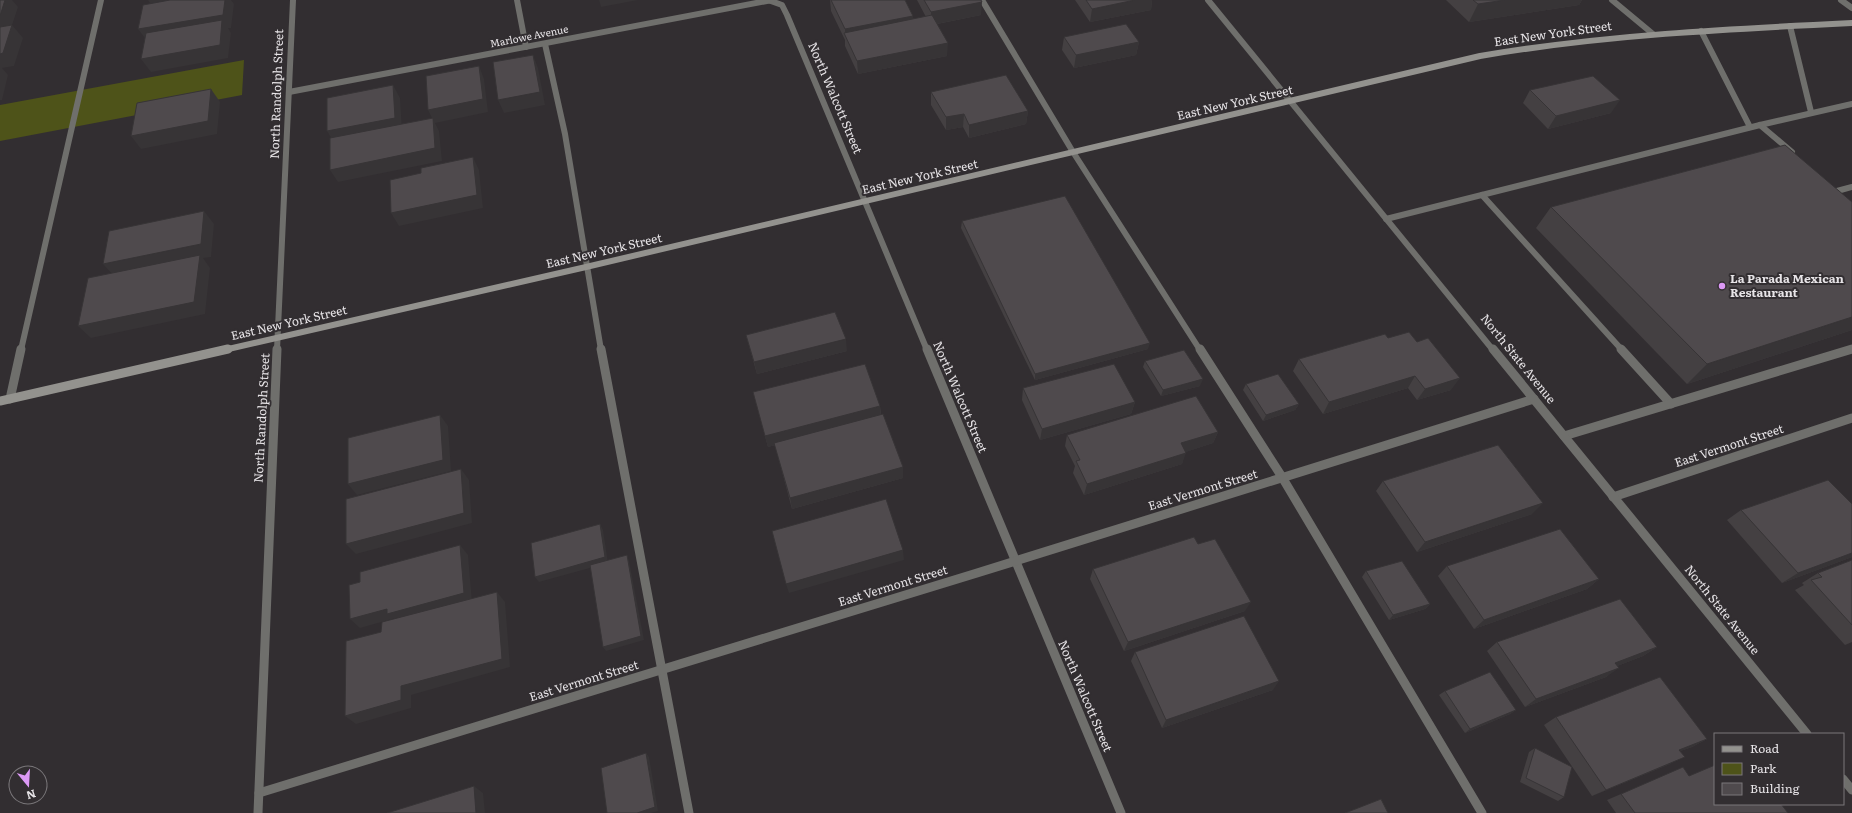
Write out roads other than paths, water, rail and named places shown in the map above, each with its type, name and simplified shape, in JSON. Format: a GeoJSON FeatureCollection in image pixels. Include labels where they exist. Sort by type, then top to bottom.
{"type":"FeatureCollection","features":[{"type":"Feature","properties":{"kind":"main road","name":"East New York Street"},"geometry":{"type":"LineString","coordinates":[[0,401],[278,336],[586,267],[1480,56],[1564,42],[1653,34],[1852,23]]}},
{"type":"Feature","properties":{"kind":"street"},"geometry":{"type":"LineString","coordinates":[[10,399],[101,0]]}},
{"type":"Feature","properties":{"kind":"street","name":"North Randolph Street"},"geometry":{"type":"LineString","coordinates":[[258,813],[293,0]]}},
{"type":"Feature","properties":{"kind":"street"},"geometry":{"type":"LineString","coordinates":[[517,0],[526,47]]}},
{"type":"Feature","properties":{"kind":"street","name":"Marlowe Avenue"},"geometry":{"type":"LineString","coordinates":[[289,92],[771,0]]}},
{"type":"Feature","properties":{"kind":"street","name":"North Walcott Street"},"geometry":{"type":"LineString","coordinates":[[771,0],[782,5],[787,15],[1121,813]]}},
{"type":"Feature","properties":{"kind":"street"},"geometry":{"type":"LineString","coordinates":[[982,0],[1073,152],[1282,477],[1482,813]]}},
{"type":"Feature","properties":{"kind":"street","name":"North State Avenue"},"geometry":{"type":"LineString","coordinates":[[1208,0],[1806,733]]}},
{"type":"Feature","properties":{"kind":"street"},"geometry":{"type":"LineString","coordinates":[[1612,0],[1653,34]]}},
{"type":"Feature","properties":{"kind":"street"},"geometry":{"type":"LineString","coordinates":[[1841,0],[1852,8]]}},
{"type":"Feature","properties":{"kind":"street"},"geometry":{"type":"LineString","coordinates":[[1790,26],[1811,112]]}},
{"type":"Feature","properties":{"kind":"street"},"geometry":{"type":"LineString","coordinates":[[1701,31],[1750,127]]}},
{"type":"Feature","properties":{"kind":"street"},"geometry":{"type":"LineString","coordinates":[[545,44],[565,134],[579,212],[586,267],[690,813]]}},
{"type":"Feature","properties":{"kind":"street"},"geometry":{"type":"LineString","coordinates":[[1386,219],[1750,127],[1811,112],[1852,104]]}},
{"type":"Feature","properties":{"kind":"street"},"geometry":{"type":"LineString","coordinates":[[1760,125],[1796,155]]}},
{"type":"Feature","properties":{"kind":"street"},"geometry":{"type":"LineString","coordinates":[[1831,186],[1840,193],[1852,187]]}},
{"type":"Feature","properties":{"kind":"street"},"geometry":{"type":"LineString","coordinates":[[1482,195],[1671,404]]}},
{"type":"Feature","properties":{"kind":"street"},"geometry":{"type":"LineString","coordinates":[[1564,436],[1852,349]]}},
{"type":"Feature","properties":{"kind":"street","name":"East Vermont Street"},"geometry":{"type":"LineString","coordinates":[[259,793],[662,670],[1534,399]]}},
{"type":"Feature","properties":{"kind":"street","name":"East Vermont Street"},"geometry":{"type":"LineString","coordinates":[[1613,497],[1852,418]]}},
{"type":"Feature","properties":{"kind":"street"},"geometry":{"type":"LineString","coordinates":[[1844,780],[1852,790]]}},
{"type":"Feature","properties":{"kind":"place","name":"La Parada Mexican Restaurant"},"geometry":{"type":"Point","coordinates":[1722,286]}}]}
